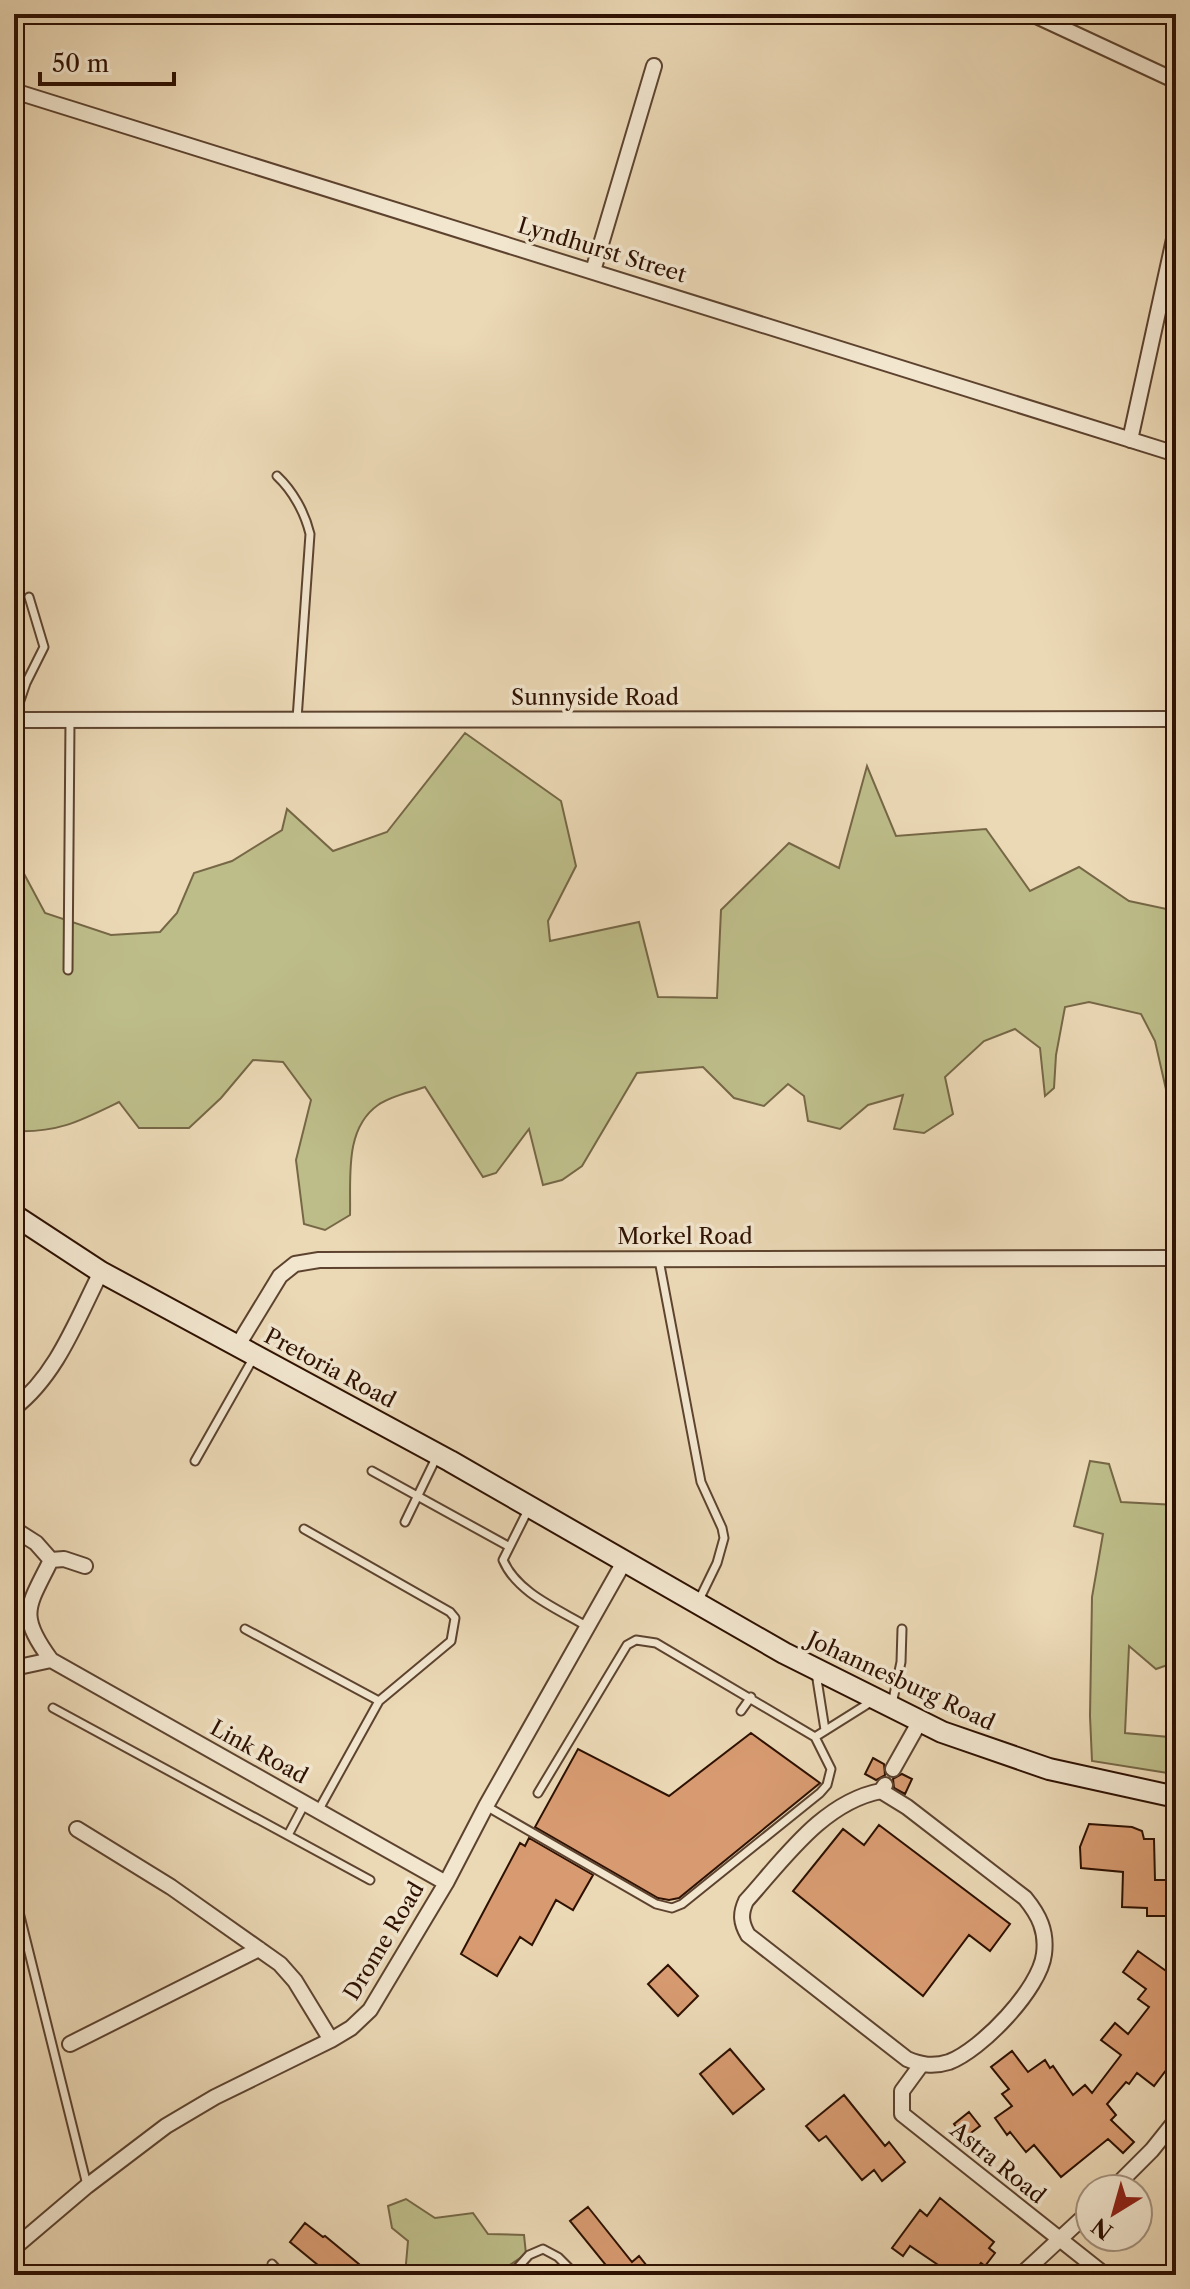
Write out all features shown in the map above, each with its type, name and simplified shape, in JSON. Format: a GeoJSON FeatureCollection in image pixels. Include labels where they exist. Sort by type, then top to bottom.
{"type":"FeatureCollection","features":[{"type":"Feature","properties":{"kind":"main road","name":"Pretoria Road"},"geometry":{"type":"LineString","coordinates":[[14,1215],[101,1272],[438,1455],[624,1562]]}},
{"type":"Feature","properties":{"kind":"main road","name":"Johannesburg Road"},"geometry":{"type":"LineString","coordinates":[[624,1562],[815,1668],[942,1732],[1026,1763],[1176,1797]]}},
{"type":"Feature","properties":{"kind":"street"},"geometry":{"type":"LineString","coordinates":[[1032,14],[1176,81]]}},
{"type":"Feature","properties":{"kind":"street"},"geometry":{"type":"LineString","coordinates":[[593,271],[654,66]]}},
{"type":"Feature","properties":{"kind":"street","name":"Lyndhurst Street"},"geometry":{"type":"LineString","coordinates":[[14,91],[1176,454]]}},
{"type":"Feature","properties":{"kind":"street"},"geometry":{"type":"LineString","coordinates":[[1130,440],[1176,230]]}},
{"type":"Feature","properties":{"kind":"street","name":"Sunnyside Road"},"geometry":{"type":"LineString","coordinates":[[14,719],[1176,719]]}},
{"type":"Feature","properties":{"kind":"street","name":"Morkel Road"},"geometry":{"type":"LineString","coordinates":[[246,1350],[280,1276],[295,1264],[304,1262],[659,1257],[1176,1258]]}},
{"type":"Feature","properties":{"kind":"street"},"geometry":{"type":"LineString","coordinates":[[14,1408],[41,1383],[101,1272]]}},
{"type":"Feature","properties":{"kind":"street"},"geometry":{"type":"LineString","coordinates":[[14,1529],[36,1543],[51,1560]]}},
{"type":"Feature","properties":{"kind":"street"},"geometry":{"type":"LineString","coordinates":[[51,1560],[64,1559],[85,1566]]}},
{"type":"Feature","properties":{"kind":"street"},"geometry":{"type":"LineString","coordinates":[[14,1668],[51,1660],[30,1626],[28,1606],[51,1560]]}},
{"type":"Feature","properties":{"kind":"street","name":"Drome Road"},"geometry":{"type":"LineString","coordinates":[[16,2248],[87,2186],[186,2113],[331,2040],[361,2020],[378,2000],[446,1883],[624,1562]]}},
{"type":"Feature","properties":{"kind":"street","name":"Link Road"},"geometry":{"type":"LineString","coordinates":[[51,1660],[446,1883]]}},
{"type":"Feature","properties":{"kind":"street"},"geometry":{"type":"LineString","coordinates":[[893,1769],[920,1721]]}},
{"type":"Feature","properties":{"kind":"street"},"geometry":{"type":"LineString","coordinates":[[883,1788],[1025,1898],[1036,1911],[1044,1937],[1044,1954],[1036,1976],[983,2041],[951,2061],[921,2065],[907,2059],[872,2033],[748,1935],[743,1925],[742,1910],[746,1901],[797,1845],[834,1810],[851,1799],[883,1788]]}},
{"type":"Feature","properties":{"kind":"street"},"geometry":{"type":"LineString","coordinates":[[77,1829],[171,1887],[280,1964],[295,1981],[331,2040]]}},
{"type":"Feature","properties":{"kind":"street"},"geometry":{"type":"LineString","coordinates":[[70,2044],[259,1949]]}},
{"type":"Feature","properties":{"kind":"street","name":"Astra Road"},"geometry":{"type":"LineString","coordinates":[[921,2065],[902,2091],[902,2114],[1105,2275]]}},
{"type":"Feature","properties":{"kind":"street"},"geometry":{"type":"LineString","coordinates":[[1129,2173],[1176,2120]]}},
{"type":"Feature","properties":{"kind":"street"},"geometry":{"type":"LineString","coordinates":[[1021,2275],[1074,2226]]}},
{"type":"Feature","properties":{"kind":"lane"},"geometry":{"type":"LineString","coordinates":[[277,476],[302,511],[310,534],[297,719]]}},
{"type":"Feature","properties":{"kind":"lane"},"geometry":{"type":"LineString","coordinates":[[14,719],[26,683],[44,647],[29,597]]}},
{"type":"Feature","properties":{"kind":"lane"},"geometry":{"type":"LineString","coordinates":[[68,970],[70,720]]}},
{"type":"Feature","properties":{"kind":"lane"},"geometry":{"type":"LineString","coordinates":[[659,1257],[701,1482],[724,1538],[717,1563],[697,1604]]}},
{"type":"Feature","properties":{"kind":"lane"},"geometry":{"type":"LineString","coordinates":[[195,1461],[246,1350]]}},
{"type":"Feature","properties":{"kind":"lane"},"geometry":{"type":"LineString","coordinates":[[405,1522],[438,1455]]}},
{"type":"Feature","properties":{"kind":"lane"},"geometry":{"type":"LineString","coordinates":[[372,1471],[508,1546]]}},
{"type":"Feature","properties":{"kind":"lane"},"geometry":{"type":"LineString","coordinates":[[529,1507],[503,1560],[516,1581],[588,1627]]}},
{"type":"Feature","properties":{"kind":"lane"},"geometry":{"type":"LineString","coordinates":[[288,1835],[312,1807],[379,1701],[451,1641],[455,1618],[450,1612],[304,1529]]}},
{"type":"Feature","properties":{"kind":"lane"},"geometry":{"type":"LineString","coordinates":[[245,1629],[379,1701]]}},
{"type":"Feature","properties":{"kind":"lane"},"geometry":{"type":"LineString","coordinates":[[815,1737],[884,1703],[901,1662],[902,1629]]}},
{"type":"Feature","properties":{"kind":"lane"},"geometry":{"type":"LineString","coordinates":[[486,1806],[656,1904],[672,1908],[682,1904],[827,1785],[831,1769],[815,1737],[656,1643],[636,1640],[627,1645],[538,1793]]}},
{"type":"Feature","properties":{"kind":"lane"},"geometry":{"type":"LineString","coordinates":[[815,1668],[825,1730]]}},
{"type":"Feature","properties":{"kind":"lane"},"geometry":{"type":"LineString","coordinates":[[741,1711],[751,1697]]}},
{"type":"Feature","properties":{"kind":"lane"},"geometry":{"type":"LineString","coordinates":[[53,1708],[370,1880]]}},
{"type":"Feature","properties":{"kind":"lane"},"geometry":{"type":"LineString","coordinates":[[14,1892],[87,2186]]}},
{"type":"Feature","properties":{"kind":"lane"},"geometry":{"type":"LineString","coordinates":[[511,2275],[529,2255],[543,2249],[558,2257],[576,2275]]}},
{"type":"Feature","properties":{"kind":"lane"},"geometry":{"type":"LineString","coordinates":[[272,2264],[282,2275]]}},
{"type":"Feature","properties":{"kind":"green space"},"geometry":{"type":"Polygon","coordinates":[[[465,733],[561,801],[576,866],[548,921],[550,941],[639,922],[658,997],[717,998],[721,910],[789,843],[839,868],[867,766],[896,836],[986,829],[1030,891],[1079,867],[1129,901],[1176,911],[1176,1104],[1170,1107],[1155,1041],[1141,1014],[1089,1002],[1065,1007],[1056,1055],[1054,1088],[1045,1096],[1040,1048],[1015,1029],[984,1041],[945,1077],[953,1114],[924,1133],[894,1129],[903,1095],[868,1105],[840,1129],[808,1121],[804,1096],[788,1084],[764,1106],[734,1098],[703,1067],[637,1073],[582,1166],[562,1180],[543,1185],[529,1129],[496,1173],[483,1177],[425,1087],[388,1099],[367,1115],[354,1141],[350,1170],[350,1215],[325,1230],[304,1224],[296,1160],[311,1100],[283,1062],[253,1060],[221,1098],[189,1128],[139,1128],[119,1102],[68,1124],[43,1130],[14,1131],[14,855],[45,913],[111,935],[160,932],[177,913],[194,873],[232,861],[282,830],[287,809],[333,851],[387,832],[465,733]]]}},
{"type":"Feature","properties":{"kind":"green space"},"geometry":{"type":"Polygon","coordinates":[[[1090,1461],[1109,1464],[1121,1502],[1176,1505],[1176,1662],[1156,1669],[1129,1646],[1125,1733],[1169,1737],[1174,1774],[1092,1761],[1092,1597],[1103,1534],[1074,1526],[1090,1461]]]}},
{"type":"Feature","properties":{"kind":"green space"},"geometry":{"type":"Polygon","coordinates":[[[406,2199],[435,2218],[473,2213],[488,2234],[524,2235],[526,2254],[495,2275],[405,2275],[408,2241],[392,2228],[388,2206],[406,2199]]]}},
{"type":"Feature","properties":{"kind":"building"},"geometry":{"type":"Polygon","coordinates":[[[751,1733],[820,1783],[679,1898],[658,1898],[535,1827],[578,1749],[669,1796],[751,1733]]]}},
{"type":"Feature","properties":{"kind":"building"},"geometry":{"type":"Polygon","coordinates":[[[873,1758],[884,1764],[885,1775],[876,1780],[865,1774],[873,1758]]]}},
{"type":"Feature","properties":{"kind":"building"},"geometry":{"type":"Polygon","coordinates":[[[902,1774],[912,1779],[905,1794],[894,1788],[893,1779],[902,1774]]]}},
{"type":"Feature","properties":{"kind":"building"},"geometry":{"type":"Polygon","coordinates":[[[1089,1824],[1132,1827],[1142,1831],[1144,1839],[1154,1839],[1155,1880],[1176,1880],[1176,1916],[1147,1916],[1147,1908],[1122,1907],[1123,1872],[1081,1868],[1080,1847],[1089,1824]]]}},
{"type":"Feature","properties":{"kind":"building"},"geometry":{"type":"Polygon","coordinates":[[[879,1825],[1010,1924],[990,1951],[969,1935],[923,1996],[793,1891],[843,1829],[864,1845],[879,1825]]]}},
{"type":"Feature","properties":{"kind":"building"},"geometry":{"type":"Polygon","coordinates":[[[529,1838],[593,1875],[573,1910],[556,1900],[532,1945],[520,1937],[497,1976],[461,1954],[520,1843],[525,1846],[529,1838]]]}},
{"type":"Feature","properties":{"kind":"building"},"geometry":{"type":"Polygon","coordinates":[[[1138,1951],[1176,1978],[1176,2014],[1167,2034],[1176,2040],[1176,2057],[1154,2086],[1137,2073],[1107,2104],[1116,2115],[1111,2120],[1134,2142],[1123,2153],[1108,2139],[1061,2177],[1034,2145],[1026,2152],[1010,2132],[1007,2135],[995,2118],[1012,2106],[1002,2094],[1009,2089],[991,2067],[1012,2051],[1028,2072],[1045,2060],[1050,2068],[1053,2066],[1073,2095],[1085,2085],[1092,2093],[1121,2055],[1101,2040],[1115,2023],[1128,2034],[1149,2007],[1138,1999],[1146,1989],[1123,1972],[1138,1951]]]}},
{"type":"Feature","properties":{"kind":"building"},"geometry":{"type":"Polygon","coordinates":[[[668,1965],[698,1996],[678,2016],[648,1984],[668,1965]]]}},
{"type":"Feature","properties":{"kind":"building"},"geometry":{"type":"Polygon","coordinates":[[[730,2049],[764,2089],[733,2114],[700,2074],[730,2049]]]}},
{"type":"Feature","properties":{"kind":"building"},"geometry":{"type":"Polygon","coordinates":[[[844,2095],[885,2146],[889,2142],[905,2162],[882,2181],[874,2170],[862,2180],[826,2136],[819,2141],[806,2126],[844,2095]]]}},
{"type":"Feature","properties":{"kind":"building"},"geometry":{"type":"Polygon","coordinates":[[[969,2112],[980,2126],[964,2138],[954,2124],[969,2112]]]}},
{"type":"Feature","properties":{"kind":"building"},"geometry":{"type":"Polygon","coordinates":[[[940,2198],[994,2242],[989,2248],[995,2253],[985,2266],[981,2263],[972,2275],[953,2275],[910,2246],[903,2256],[892,2248],[920,2210],[927,2216],[940,2198]]]}},
{"type":"Feature","properties":{"kind":"building"},"geometry":{"type":"Polygon","coordinates":[[[588,2207],[632,2262],[639,2256],[654,2275],[615,2275],[620,2269],[613,2274],[570,2221],[588,2207]]]}},
{"type":"Feature","properties":{"kind":"building"},"geometry":{"type":"Polygon","coordinates":[[[305,2223],[360,2265],[353,2275],[330,2275],[290,2242],[305,2223]]]}}]}
